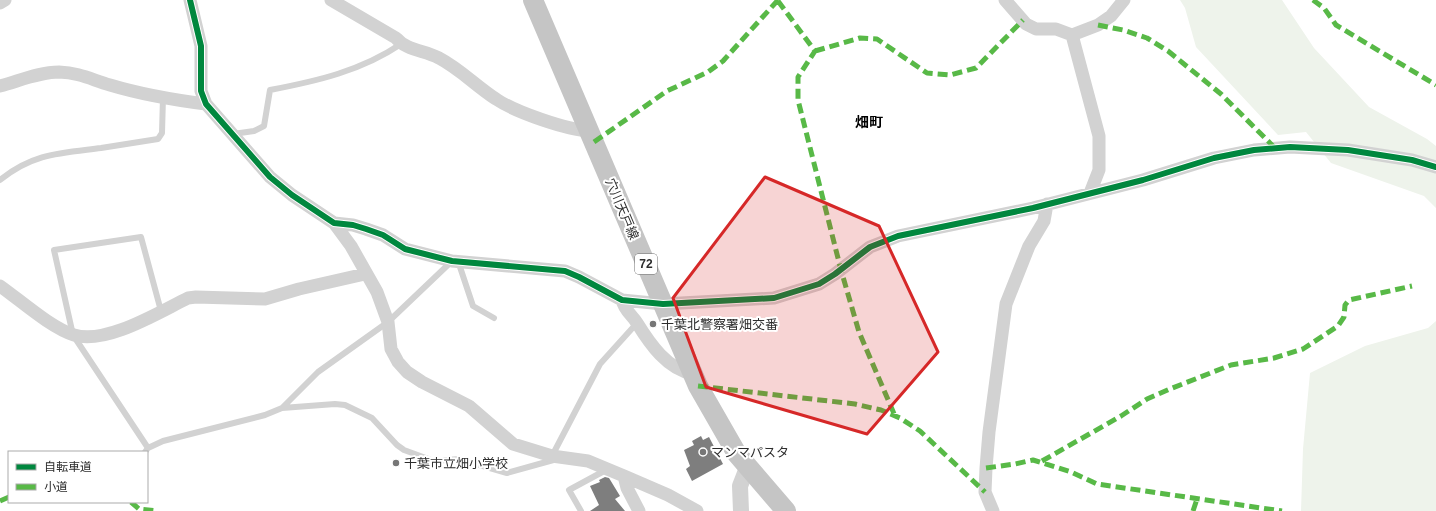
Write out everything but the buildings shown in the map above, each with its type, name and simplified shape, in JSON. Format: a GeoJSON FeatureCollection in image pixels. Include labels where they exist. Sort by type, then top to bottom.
{"type":"FeatureCollection","features":[{"type":"Feature","properties":{"kind":"main road","name":"穴川天戸線"},"geometry":{"type":"LineString","coordinates":[[533,0],[693,374],[727,438],[748,468],[786,511]]}},
{"type":"Feature","properties":{"kind":"street"},"geometry":{"type":"LineString","coordinates":[[0,3],[5,0]]}},
{"type":"Feature","properties":{"kind":"street"},"geometry":{"type":"LineString","coordinates":[[190,0],[201,46],[201,91],[206,104],[270,177],[302,202],[334,224],[351,246],[384,308],[388,322],[391,349],[398,362],[408,372],[422,382],[469,406],[513,444],[557,457],[588,461],[608,468],[668,495],[697,511]]}},
{"type":"Feature","properties":{"kind":"street"},"geometry":{"type":"LineString","coordinates":[[331,0],[389,34],[401,44],[438,57],[497,100],[546,121],[579,130],[590,131]]}},
{"type":"Feature","properties":{"kind":"street"},"geometry":{"type":"LineString","coordinates":[[1005,0],[1026,24],[1036,29],[1056,29],[1072,35],[1098,25],[1111,16],[1124,0]]}},
{"type":"Feature","properties":{"kind":"street"},"geometry":{"type":"LineString","coordinates":[[1072,35],[1099,136],[1098,170],[1090,193]]}},
{"type":"Feature","properties":{"kind":"street"},"geometry":{"type":"LineString","coordinates":[[0,86],[37,75],[58,72],[82,74],[109,84],[163,97],[206,104]]}},
{"type":"Feature","properties":{"kind":"street"},"geometry":{"type":"LineString","coordinates":[[334,224],[353,225],[383,235],[405,249],[455,261],[565,271],[622,300],[663,304],[774,298],[819,284],[870,248],[886,240],[1047,204],[1143,180],[1214,158],[1254,150],[1290,147],[1348,150],[1412,160],[1436,166]]}},
{"type":"Feature","properties":{"kind":"street"},"geometry":{"type":"LineString","coordinates":[[993,511],[985,492],[989,432],[1006,304],[1029,246],[1044,221],[1047,204]]}},
{"type":"Feature","properties":{"kind":"street"},"geometry":{"type":"LineString","coordinates":[[0,286],[51,322],[73,335],[83,337],[127,328],[188,298],[265,299],[299,289],[365,274]]}},
{"type":"Feature","properties":{"kind":"street"},"geometry":{"type":"LineString","coordinates":[[622,300],[623,306],[637,323],[644,337],[666,360],[684,372],[693,374]]}},
{"type":"Feature","properties":{"kind":"street"},"geometry":{"type":"LineString","coordinates":[[741,511],[740,486],[748,468]]}},
{"type":"Feature","properties":{"kind":"street"},"geometry":{"type":"LineString","coordinates":[[624,476],[627,488],[639,511]]}},
{"type":"Feature","properties":{"kind":"lane"},"geometry":{"type":"LineString","coordinates":[[232,134],[254,131],[264,126],[270,90],[313,82],[348,71],[382,56],[401,44]]}},
{"type":"Feature","properties":{"kind":"lane"},"geometry":{"type":"LineString","coordinates":[[0,180],[23,165],[60,152],[158,139],[162,133],[163,97]]}},
{"type":"Feature","properties":{"kind":"lane"},"geometry":{"type":"LineString","coordinates":[[161,311],[141,237],[54,250],[73,335],[147,450],[163,441],[265,415],[282,408],[335,404],[345,405],[372,418],[397,445],[404,450],[434,461],[459,458],[507,473],[546,464],[557,457],[600,364],[637,323]]}},
{"type":"Feature","properties":{"kind":"lane"},"geometry":{"type":"LineString","coordinates":[[282,408],[318,372],[388,322],[455,261],[473,306],[494,318]]}},
{"type":"Feature","properties":{"kind":"lane"},"geometry":{"type":"LineString","coordinates":[[581,511],[569,490],[608,468]]}},
{"type":"Feature","properties":{"kind":"highlighted area"},"geometry":{"type":"Polygon","coordinates":[[[765,177],[879,226],[938,352],[867,434],[706,387],[673,298],[765,177]]]}},
{"type":"Feature","properties":{"kind":"shaded area"},"geometry":{"type":"Polygon","coordinates":[[[1180,0],[1282,0],[1314,48],[1369,107],[1427,139],[1436,146],[1436,208],[1424,196],[1331,163],[1306,132],[1278,135],[1196,47],[1185,8],[1180,0]]]}},
{"type":"Feature","properties":{"kind":"shaded area"},"geometry":{"type":"Polygon","coordinates":[[[1436,321],[1436,511],[1301,511],[1303,449],[1310,373],[1365,346],[1428,328],[1436,321]]]}},
{"type":"Feature","properties":{"kind":"marked path"},"geometry":{"type":"LineString","coordinates":[[594,142],[667,91],[708,72],[723,61],[778,0]]}},
{"type":"Feature","properties":{"kind":"marked path"},"geometry":{"type":"LineString","coordinates":[[1313,0],[1324,8],[1336,25],[1436,85]]}},
{"type":"Feature","properties":{"kind":"marked path"},"geometry":{"type":"LineString","coordinates":[[778,1],[815,51],[798,77],[798,100],[841,270],[859,332],[895,416]]}},
{"type":"Feature","properties":{"kind":"marked path"},"geometry":{"type":"LineString","coordinates":[[815,51],[860,38],[877,39],[927,73],[950,75],[976,68],[1023,20]]}},
{"type":"Feature","properties":{"kind":"marked path"},"geometry":{"type":"LineString","coordinates":[[1098,25],[1123,30],[1147,38],[1168,51],[1221,94],[1275,148]]}},
{"type":"Feature","properties":{"kind":"marked path"},"geometry":{"type":"LineString","coordinates":[[1042,461],[1121,416],[1147,399],[1170,389],[1231,365],[1274,358],[1303,349],[1338,326],[1344,317],[1345,305],[1349,300],[1412,286]]}},
{"type":"Feature","properties":{"kind":"marked path"},"geometry":{"type":"LineString","coordinates":[[698,386],[855,404],[881,410],[900,418],[920,431],[985,492]]}},
{"type":"Feature","properties":{"kind":"marked path"},"geometry":{"type":"LineString","coordinates":[[986,468],[1033,460],[1071,472],[1097,484],[1282,511]]}},
{"type":"Feature","properties":{"kind":"marked path"},"geometry":{"type":"LineString","coordinates":[[0,501],[8,497]]}},
{"type":"Feature","properties":{"kind":"marked path"},"geometry":{"type":"LineString","coordinates":[[1193,511],[1197,499]]}},
{"type":"Feature","properties":{"kind":"marked path"},"geometry":{"type":"LineString","coordinates":[[132,503],[139,509],[157,511]]}},
{"type":"Feature","properties":{"kind":"cycle path"},"geometry":{"type":"LineString","coordinates":[[190,0],[201,46],[201,91],[206,104],[270,177],[292,195],[334,223],[353,225],[383,235],[405,249],[452,261],[565,271],[622,300],[663,304],[774,298],[819,284],[835,274],[870,247],[898,236],[1033,208],[1143,180],[1214,158],[1254,150],[1290,147],[1348,150],[1412,160],[1436,167]]}},
{"type":"Feature","properties":{"kind":"place","name":"千葉北警察署畑交番"},"geometry":{"type":"Point","coordinates":[653,324]}},
{"type":"Feature","properties":{"kind":"place","name":"マンマパスタ"},"geometry":{"type":"Point","coordinates":[703,452]}},
{"type":"Feature","properties":{"kind":"place","name":"千葉市立畑小学校"},"geometry":{"type":"Point","coordinates":[396,463]}},
{"type":"Feature","properties":{"kind":"district","name":"畑町"},"geometry":{"type":"Point","coordinates":[869,122]}}]}
